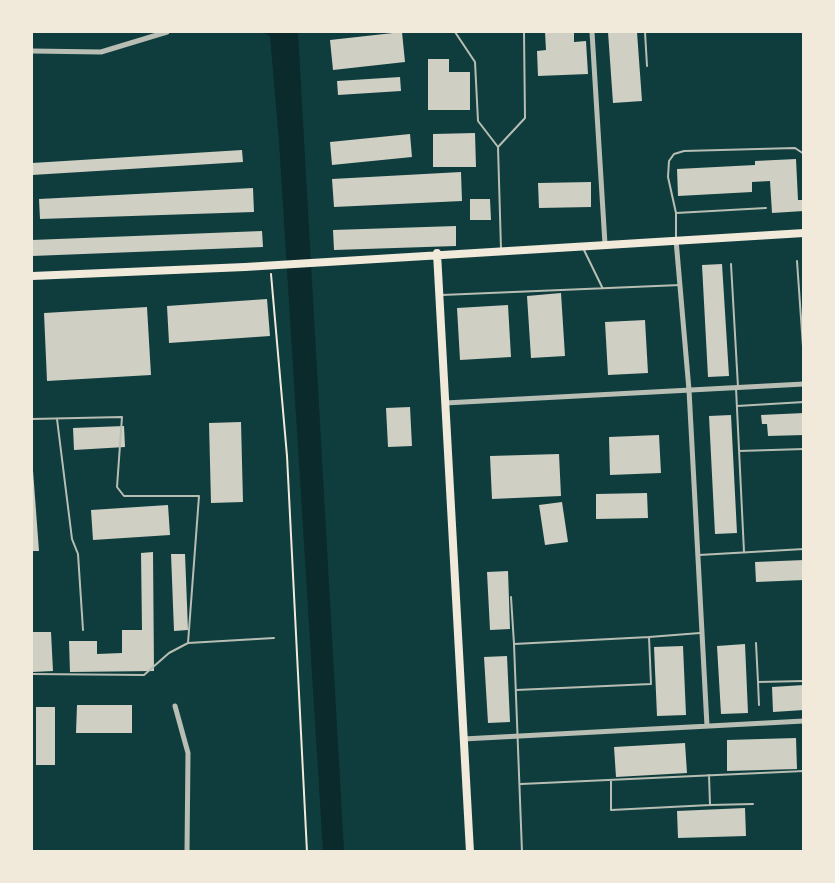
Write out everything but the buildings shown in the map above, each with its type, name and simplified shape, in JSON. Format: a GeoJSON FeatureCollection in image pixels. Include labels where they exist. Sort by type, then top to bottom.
{"type":"FeatureCollection","features":[{"type":"Feature","properties":{"kind":"main road"},"geometry":{"type":"LineString","coordinates":[[32,276],[271,265],[501,249],[804,233]]}},
{"type":"Feature","properties":{"kind":"main road"},"geometry":{"type":"LineString","coordinates":[[437,253],[470,852]]}},
{"type":"Feature","properties":{"kind":"street"},"geometry":{"type":"LineString","coordinates":[[32,51],[101,52],[166,32]]}},
{"type":"Feature","properties":{"kind":"street"},"geometry":{"type":"LineString","coordinates":[[592,32],[605,243]]}},
{"type":"Feature","properties":{"kind":"street"},"geometry":{"type":"LineString","coordinates":[[676,240],[689,390],[697,555],[704,633],[707,726]]}},
{"type":"Feature","properties":{"kind":"street"},"geometry":{"type":"LineString","coordinates":[[445,403],[804,384]]}},
{"type":"Feature","properties":{"kind":"street"},"geometry":{"type":"LineString","coordinates":[[175,706],[188,753],[187,852]]}},
{"type":"Feature","properties":{"kind":"street"},"geometry":{"type":"LineString","coordinates":[[463,739],[804,722]]}},
{"type":"Feature","properties":{"kind":"lane"},"geometry":{"type":"LineString","coordinates":[[455,32],[476,62],[478,121],[498,147],[501,249]]}},
{"type":"Feature","properties":{"kind":"lane"},"geometry":{"type":"LineString","coordinates":[[498,147],[525,118],[524,32]]}},
{"type":"Feature","properties":{"kind":"lane"},"geometry":{"type":"LineString","coordinates":[[645,32],[647,66]]}},
{"type":"Feature","properties":{"kind":"lane"},"geometry":{"type":"LineString","coordinates":[[676,240],[676,213],[668,177],[669,161],[674,154],[684,151],[795,148],[804,154]]}},
{"type":"Feature","properties":{"kind":"lane"},"geometry":{"type":"LineString","coordinates":[[676,213],[766,208]]}},
{"type":"Feature","properties":{"kind":"lane"},"geometry":{"type":"LineString","coordinates":[[582,245],[602,288]]}},
{"type":"Feature","properties":{"kind":"lane"},"geometry":{"type":"LineString","coordinates":[[797,261],[804,361]]}},
{"type":"Feature","properties":{"kind":"lane"},"geometry":{"type":"LineString","coordinates":[[731,264],[744,552]]}},
{"type":"Feature","properties":{"kind":"lane"},"geometry":{"type":"LineString","coordinates":[[440,295],[680,285]]}},
{"type":"Feature","properties":{"kind":"lane"},"geometry":{"type":"LineString","coordinates":[[737,406],[804,402]]}},
{"type":"Feature","properties":{"kind":"lane"},"geometry":{"type":"LineString","coordinates":[[32,419],[122,417],[117,487],[124,496],[200,496],[188,643]]}},
{"type":"Feature","properties":{"kind":"lane"},"geometry":{"type":"LineString","coordinates":[[57,418],[72,539],[78,554],[83,630]]}},
{"type":"Feature","properties":{"kind":"lane"},"geometry":{"type":"LineString","coordinates":[[739,451],[804,449]]}},
{"type":"Feature","properties":{"kind":"lane"},"geometry":{"type":"LineString","coordinates":[[697,555],[804,549]]}},
{"type":"Feature","properties":{"kind":"lane"},"geometry":{"type":"LineString","coordinates":[[511,597],[521,784],[522,852]]}},
{"type":"Feature","properties":{"kind":"lane"},"geometry":{"type":"LineString","coordinates":[[514,644],[704,633]]}},
{"type":"Feature","properties":{"kind":"lane"},"geometry":{"type":"LineString","coordinates":[[516,690],[651,684],[649,637]]}},
{"type":"Feature","properties":{"kind":"lane"},"geometry":{"type":"LineString","coordinates":[[32,674],[144,675],[169,653],[188,643],[274,638]]}},
{"type":"Feature","properties":{"kind":"lane"},"geometry":{"type":"LineString","coordinates":[[756,644],[759,705]]}},
{"type":"Feature","properties":{"kind":"lane"},"geometry":{"type":"LineString","coordinates":[[758,682],[804,681]]}},
{"type":"Feature","properties":{"kind":"lane"},"geometry":{"type":"LineString","coordinates":[[521,784],[804,771]]}},
{"type":"Feature","properties":{"kind":"lane"},"geometry":{"type":"LineString","coordinates":[[709,775],[710,805]]}},
{"type":"Feature","properties":{"kind":"lane"},"geometry":{"type":"LineString","coordinates":[[611,781],[611,810],[753,804]]}},
{"type":"Feature","properties":{"kind":"path"},"geometry":{"type":"LineString","coordinates":[[271,265],[288,467],[307,852]]}},
{"type":"Feature","properties":{"kind":"water"},"geometry":{"type":"Polygon","coordinates":[[[262,32],[298,32],[344,851],[323,851],[279,141],[270,36],[262,32]]]}}]}
